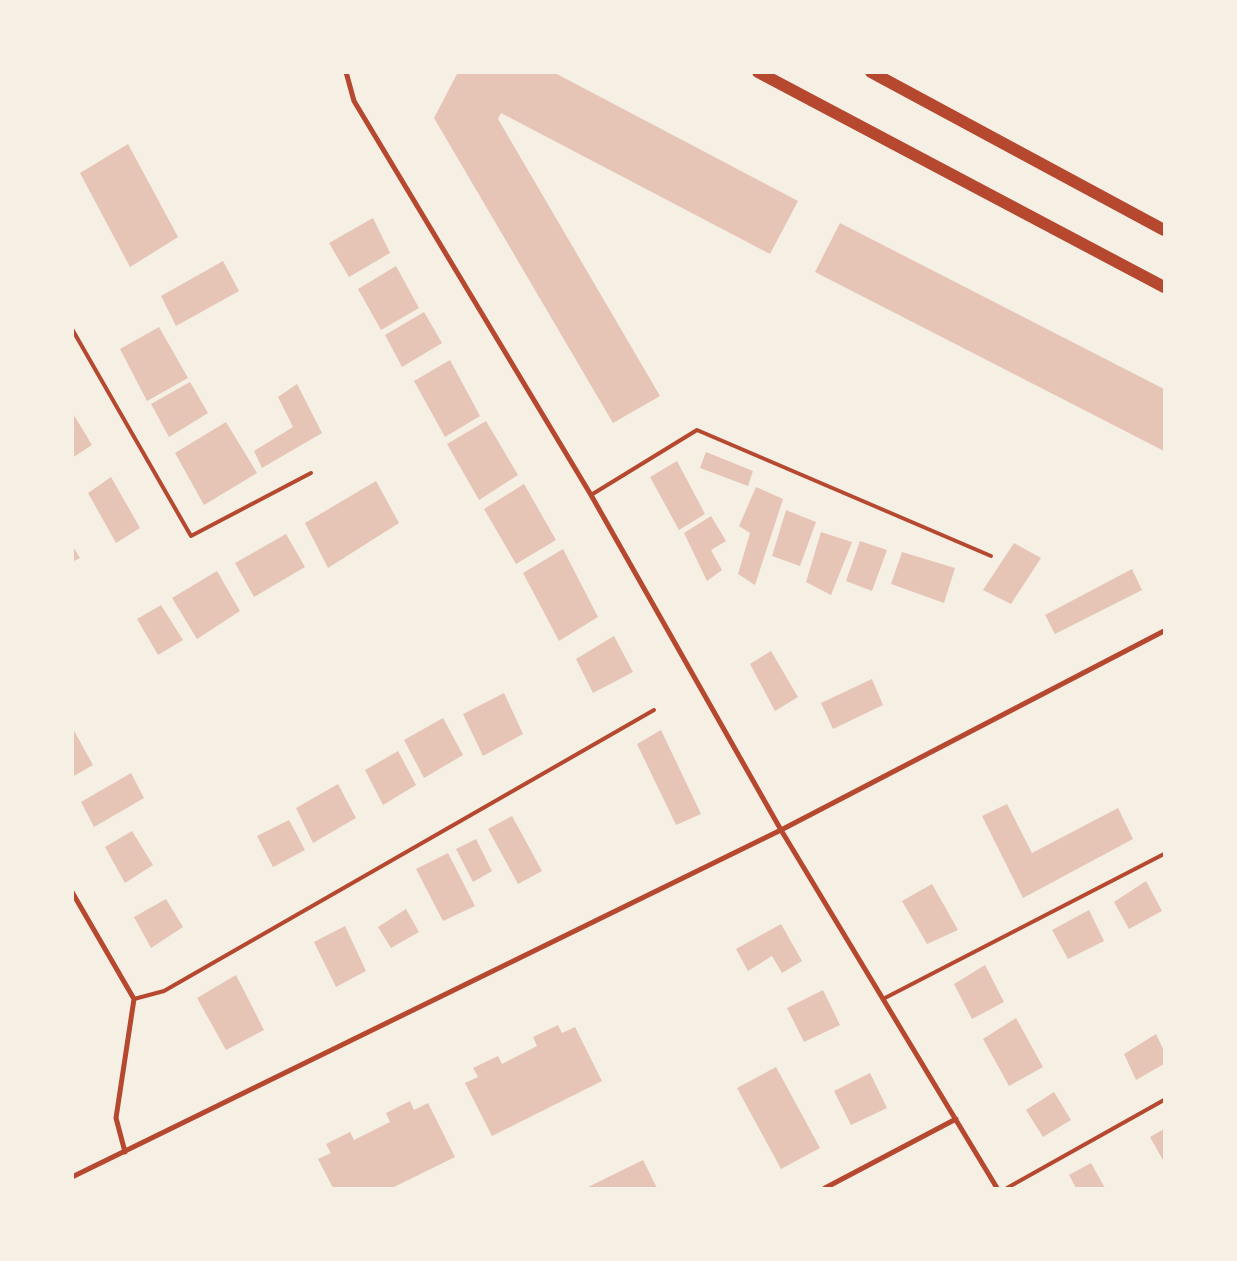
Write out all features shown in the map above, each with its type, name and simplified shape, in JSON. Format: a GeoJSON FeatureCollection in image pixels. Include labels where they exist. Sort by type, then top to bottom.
{"type":"FeatureCollection","features":[{"type":"Feature","properties":{"kind":"main road"},"geometry":{"type":"LineString","coordinates":[[758,72],[1164,286]]}},
{"type":"Feature","properties":{"kind":"main road"},"geometry":{"type":"LineString","coordinates":[[871,72],[1164,230]]}},
{"type":"Feature","properties":{"kind":"street"},"geometry":{"type":"LineString","coordinates":[[346,72],[354,100],[591,495],[781,830],[998,1188]]}},
{"type":"Feature","properties":{"kind":"street"},"geometry":{"type":"LineString","coordinates":[[72,1177],[781,830],[1164,631]]}},
{"type":"Feature","properties":{"kind":"street"},"geometry":{"type":"LineString","coordinates":[[72,892],[134,999],[116,1118],[124,1152]]}},
{"type":"Feature","properties":{"kind":"street"},"geometry":{"type":"LineString","coordinates":[[825,1188],[956,1119]]}},
{"type":"Feature","properties":{"kind":"lane"},"geometry":{"type":"LineString","coordinates":[[72,329],[191,536],[311,473]]}},
{"type":"Feature","properties":{"kind":"lane"},"geometry":{"type":"LineString","coordinates":[[591,495],[697,430],[991,556]]}},
{"type":"Feature","properties":{"kind":"lane"},"geometry":{"type":"LineString","coordinates":[[134,999],[164,991],[654,710]]}},
{"type":"Feature","properties":{"kind":"lane"},"geometry":{"type":"LineString","coordinates":[[883,999],[1164,854]]}},
{"type":"Feature","properties":{"kind":"lane"},"geometry":{"type":"LineString","coordinates":[[1007,1188],[1164,1100]]}},
{"type":"Feature","properties":{"kind":"building"},"geometry":{"type":"Polygon","coordinates":[[[458,72],[553,72],[798,201],[770,254],[501,113],[498,119],[660,396],[613,423],[434,118],[458,72]]]}},
{"type":"Feature","properties":{"kind":"building"},"geometry":{"type":"Polygon","coordinates":[[[128,144],[178,237],[130,267],[80,173],[128,144]]]}},
{"type":"Feature","properties":{"kind":"building"},"geometry":{"type":"Polygon","coordinates":[[[373,218],[390,253],[349,277],[329,243],[373,218]]]}},
{"type":"Feature","properties":{"kind":"building"},"geometry":{"type":"Polygon","coordinates":[[[840,223],[1164,389],[1164,451],[815,272],[840,223]]]}},
{"type":"Feature","properties":{"kind":"building"},"geometry":{"type":"Polygon","coordinates":[[[223,261],[239,291],[176,326],[161,296],[223,261]]]}},
{"type":"Feature","properties":{"kind":"building"},"geometry":{"type":"Polygon","coordinates":[[[396,266],[419,308],[381,330],[358,289],[396,266]]]}},
{"type":"Feature","properties":{"kind":"building"},"geometry":{"type":"Polygon","coordinates":[[[424,312],[442,343],[402,367],[385,335],[424,312]]]}},
{"type":"Feature","properties":{"kind":"building"},"geometry":{"type":"Polygon","coordinates":[[[159,327],[188,378],[147,401],[120,349],[159,327]]]}},
{"type":"Feature","properties":{"kind":"building"},"geometry":{"type":"Polygon","coordinates":[[[450,360],[480,416],[445,437],[414,381],[450,360]]]}},
{"type":"Feature","properties":{"kind":"building"},"geometry":{"type":"Polygon","coordinates":[[[190,382],[208,413],[169,437],[151,404],[190,382]]]}},
{"type":"Feature","properties":{"kind":"building"},"geometry":{"type":"Polygon","coordinates":[[[297,384],[322,433],[262,468],[254,451],[293,427],[278,397],[297,384]]]}},
{"type":"Feature","properties":{"kind":"building"},"geometry":{"type":"Polygon","coordinates":[[[72,412],[92,445],[72,458],[72,412]]]}},
{"type":"Feature","properties":{"kind":"building"},"geometry":{"type":"Polygon","coordinates":[[[486,421],[518,475],[479,500],[447,444],[486,421]]]}},
{"type":"Feature","properties":{"kind":"building"},"geometry":{"type":"Polygon","coordinates":[[[226,422],[257,473],[204,505],[175,453],[226,422]]]}},
{"type":"Feature","properties":{"kind":"building"},"geometry":{"type":"Polygon","coordinates":[[[706,452],[753,471],[748,486],[700,468],[706,452]]]}},
{"type":"Feature","properties":{"kind":"building"},"geometry":{"type":"Polygon","coordinates":[[[677,461],[705,514],[679,530],[650,477],[677,461]]]}},
{"type":"Feature","properties":{"kind":"building"},"geometry":{"type":"Polygon","coordinates":[[[111,477],[140,528],[116,543],[88,493],[111,477]]]}},
{"type":"Feature","properties":{"kind":"building"},"geometry":{"type":"Polygon","coordinates":[[[376,481],[399,523],[328,568],[305,523],[376,481]]]}},
{"type":"Feature","properties":{"kind":"building"},"geometry":{"type":"Polygon","coordinates":[[[524,484],[556,540],[516,564],[484,509],[524,484]]]}},
{"type":"Feature","properties":{"kind":"building"},"geometry":{"type":"Polygon","coordinates":[[[756,487],[783,499],[755,585],[738,574],[750,533],[739,526],[756,487]]]}},
{"type":"Feature","properties":{"kind":"building"},"geometry":{"type":"Polygon","coordinates":[[[786,510],[816,522],[800,566],[772,556],[786,510]]]}},
{"type":"Feature","properties":{"kind":"building"},"geometry":{"type":"Polygon","coordinates":[[[711,516],[726,541],[711,550],[722,570],[707,581],[684,533],[711,516]]]}},
{"type":"Feature","properties":{"kind":"building"},"geometry":{"type":"Polygon","coordinates":[[[821,532],[852,542],[831,595],[806,582],[821,532]]]}},
{"type":"Feature","properties":{"kind":"building"},"geometry":{"type":"Polygon","coordinates":[[[286,534],[305,567],[254,597],[235,563],[286,534]]]}},
{"type":"Feature","properties":{"kind":"building"},"geometry":{"type":"Polygon","coordinates":[[[860,541],[887,550],[872,591],[846,581],[860,541]]]}},
{"type":"Feature","properties":{"kind":"building"},"geometry":{"type":"Polygon","coordinates":[[[1014,543],[1041,558],[1011,604],[983,590],[1014,543]]]}},
{"type":"Feature","properties":{"kind":"building"},"geometry":{"type":"Polygon","coordinates":[[[72,545],[80,558],[72,562],[72,545]]]}},
{"type":"Feature","properties":{"kind":"building"},"geometry":{"type":"Polygon","coordinates":[[[563,549],[598,617],[559,641],[523,573],[563,549]]]}},
{"type":"Feature","properties":{"kind":"building"},"geometry":{"type":"Polygon","coordinates":[[[902,552],[955,568],[944,603],[891,584],[902,552]]]}},
{"type":"Feature","properties":{"kind":"building"},"geometry":{"type":"Polygon","coordinates":[[[1132,569],[1142,590],[1055,634],[1045,615],[1132,569]]]}},
{"type":"Feature","properties":{"kind":"building"},"geometry":{"type":"Polygon","coordinates":[[[217,571],[240,611],[197,639],[172,598],[217,571]]]}},
{"type":"Feature","properties":{"kind":"building"},"geometry":{"type":"Polygon","coordinates":[[[161,605],[183,640],[158,655],[137,619],[161,605]]]}},
{"type":"Feature","properties":{"kind":"building"},"geometry":{"type":"Polygon","coordinates":[[[614,636],[633,672],[593,693],[576,659],[614,636]]]}},
{"type":"Feature","properties":{"kind":"building"},"geometry":{"type":"Polygon","coordinates":[[[771,651],[798,697],[775,711],[750,664],[771,651]]]}},
{"type":"Feature","properties":{"kind":"building"},"geometry":{"type":"Polygon","coordinates":[[[872,679],[883,705],[833,729],[821,703],[872,679]]]}},
{"type":"Feature","properties":{"kind":"building"},"geometry":{"type":"Polygon","coordinates":[[[504,693],[523,734],[483,756],[463,714],[504,693]]]}},
{"type":"Feature","properties":{"kind":"building"},"geometry":{"type":"Polygon","coordinates":[[[443,718],[463,755],[424,778],[404,740],[443,718]]]}},
{"type":"Feature","properties":{"kind":"building"},"geometry":{"type":"Polygon","coordinates":[[[72,727],[93,765],[72,777],[72,727]]]}},
{"type":"Feature","properties":{"kind":"building"},"geometry":{"type":"Polygon","coordinates":[[[661,730],[701,814],[676,825],[637,744],[661,730]]]}},
{"type":"Feature","properties":{"kind":"building"},"geometry":{"type":"Polygon","coordinates":[[[398,751],[416,785],[383,805],[365,770],[398,751]]]}},
{"type":"Feature","properties":{"kind":"building"},"geometry":{"type":"Polygon","coordinates":[[[131,773],[144,798],[94,827],[81,802],[131,773]]]}},
{"type":"Feature","properties":{"kind":"building"},"geometry":{"type":"Polygon","coordinates":[[[338,784],[356,818],[313,843],[296,808],[338,784]]]}},
{"type":"Feature","properties":{"kind":"building"},"geometry":{"type":"Polygon","coordinates":[[[1007,804],[1032,853],[1118,808],[1133,839],[1023,898],[982,816],[1007,804]]]}},
{"type":"Feature","properties":{"kind":"building"},"geometry":{"type":"Polygon","coordinates":[[[512,816],[542,871],[518,884],[488,829],[512,816]]]}},
{"type":"Feature","properties":{"kind":"building"},"geometry":{"type":"Polygon","coordinates":[[[289,820],[305,850],[273,867],[257,836],[289,820]]]}},
{"type":"Feature","properties":{"kind":"building"},"geometry":{"type":"Polygon","coordinates":[[[132,831],[153,865],[125,883],[105,847],[132,831]]]}},
{"type":"Feature","properties":{"kind":"building"},"geometry":{"type":"Polygon","coordinates":[[[476,839],[492,871],[473,882],[456,849],[476,839]]]}},
{"type":"Feature","properties":{"kind":"building"},"geometry":{"type":"Polygon","coordinates":[[[448,853],[475,906],[443,921],[416,869],[448,853]]]}},
{"type":"Feature","properties":{"kind":"building"},"geometry":{"type":"Polygon","coordinates":[[[1146,881],[1162,911],[1129,929],[1114,902],[1146,881]]]}},
{"type":"Feature","properties":{"kind":"building"},"geometry":{"type":"Polygon","coordinates":[[[932,884],[958,930],[927,944],[902,901],[932,884]]]}},
{"type":"Feature","properties":{"kind":"building"},"geometry":{"type":"Polygon","coordinates":[[[166,899],[183,927],[151,948],[134,917],[166,899]]]}},
{"type":"Feature","properties":{"kind":"building"},"geometry":{"type":"Polygon","coordinates":[[[406,909],[419,932],[391,948],[378,927],[406,909]]]}},
{"type":"Feature","properties":{"kind":"building"},"geometry":{"type":"Polygon","coordinates":[[[1089,910],[1104,941],[1068,959],[1052,930],[1089,910]]]}},
{"type":"Feature","properties":{"kind":"building"},"geometry":{"type":"Polygon","coordinates":[[[781,924],[802,961],[782,973],[772,956],[748,971],[736,949],[781,924]]]}},
{"type":"Feature","properties":{"kind":"building"},"geometry":{"type":"Polygon","coordinates":[[[345,926],[366,971],[336,987],[314,942],[345,926]]]}},
{"type":"Feature","properties":{"kind":"building"},"geometry":{"type":"Polygon","coordinates":[[[985,965],[1004,1002],[972,1019],[954,984],[985,965]]]}},
{"type":"Feature","properties":{"kind":"building"},"geometry":{"type":"Polygon","coordinates":[[[236,975],[264,1030],[226,1050],[197,998],[236,975]]]}},
{"type":"Feature","properties":{"kind":"building"},"geometry":{"type":"Polygon","coordinates":[[[823,990],[840,1025],[804,1042],[787,1008],[823,990]]]}},
{"type":"Feature","properties":{"kind":"building"},"geometry":{"type":"Polygon","coordinates":[[[1016,1018],[1043,1067],[1009,1086],[983,1039],[1016,1018]]]}},
{"type":"Feature","properties":{"kind":"building"},"geometry":{"type":"Polygon","coordinates":[[[558,1025],[562,1033],[575,1027],[602,1081],[492,1136],[465,1083],[478,1077],[473,1068],[498,1056],[502,1064],[537,1046],[533,1037],[558,1025]]]}},
{"type":"Feature","properties":{"kind":"building"},"geometry":{"type":"Polygon","coordinates":[[[1156,1034],[1164,1051],[1164,1064],[1136,1080],[1124,1054],[1156,1034]]]}},
{"type":"Feature","properties":{"kind":"building"},"geometry":{"type":"Polygon","coordinates":[[[776,1067],[820,1148],[781,1169],[737,1088],[776,1067]]]}},
{"type":"Feature","properties":{"kind":"building"},"geometry":{"type":"Polygon","coordinates":[[[870,1073],[887,1108],[851,1125],[834,1091],[870,1073]]]}},
{"type":"Feature","properties":{"kind":"building"},"geometry":{"type":"Polygon","coordinates":[[[1054,1092],[1071,1120],[1043,1137],[1026,1110],[1054,1092]]]}},
{"type":"Feature","properties":{"kind":"building"},"geometry":{"type":"Polygon","coordinates":[[[410,1101],[414,1110],[428,1103],[455,1157],[392,1188],[333,1188],[318,1159],[331,1153],[326,1144],[350,1132],[354,1140],[390,1122],[386,1113],[410,1101]]]}},
{"type":"Feature","properties":{"kind":"building"},"geometry":{"type":"Polygon","coordinates":[[[1164,1129],[1164,1162],[1150,1137],[1164,1129]]]}},
{"type":"Feature","properties":{"kind":"building"},"geometry":{"type":"Polygon","coordinates":[[[643,1160],[657,1188],[586,1188],[643,1160]]]}},
{"type":"Feature","properties":{"kind":"building"},"geometry":{"type":"Polygon","coordinates":[[[1091,1163],[1105,1188],[1076,1188],[1069,1175],[1091,1163]]]}}]}
